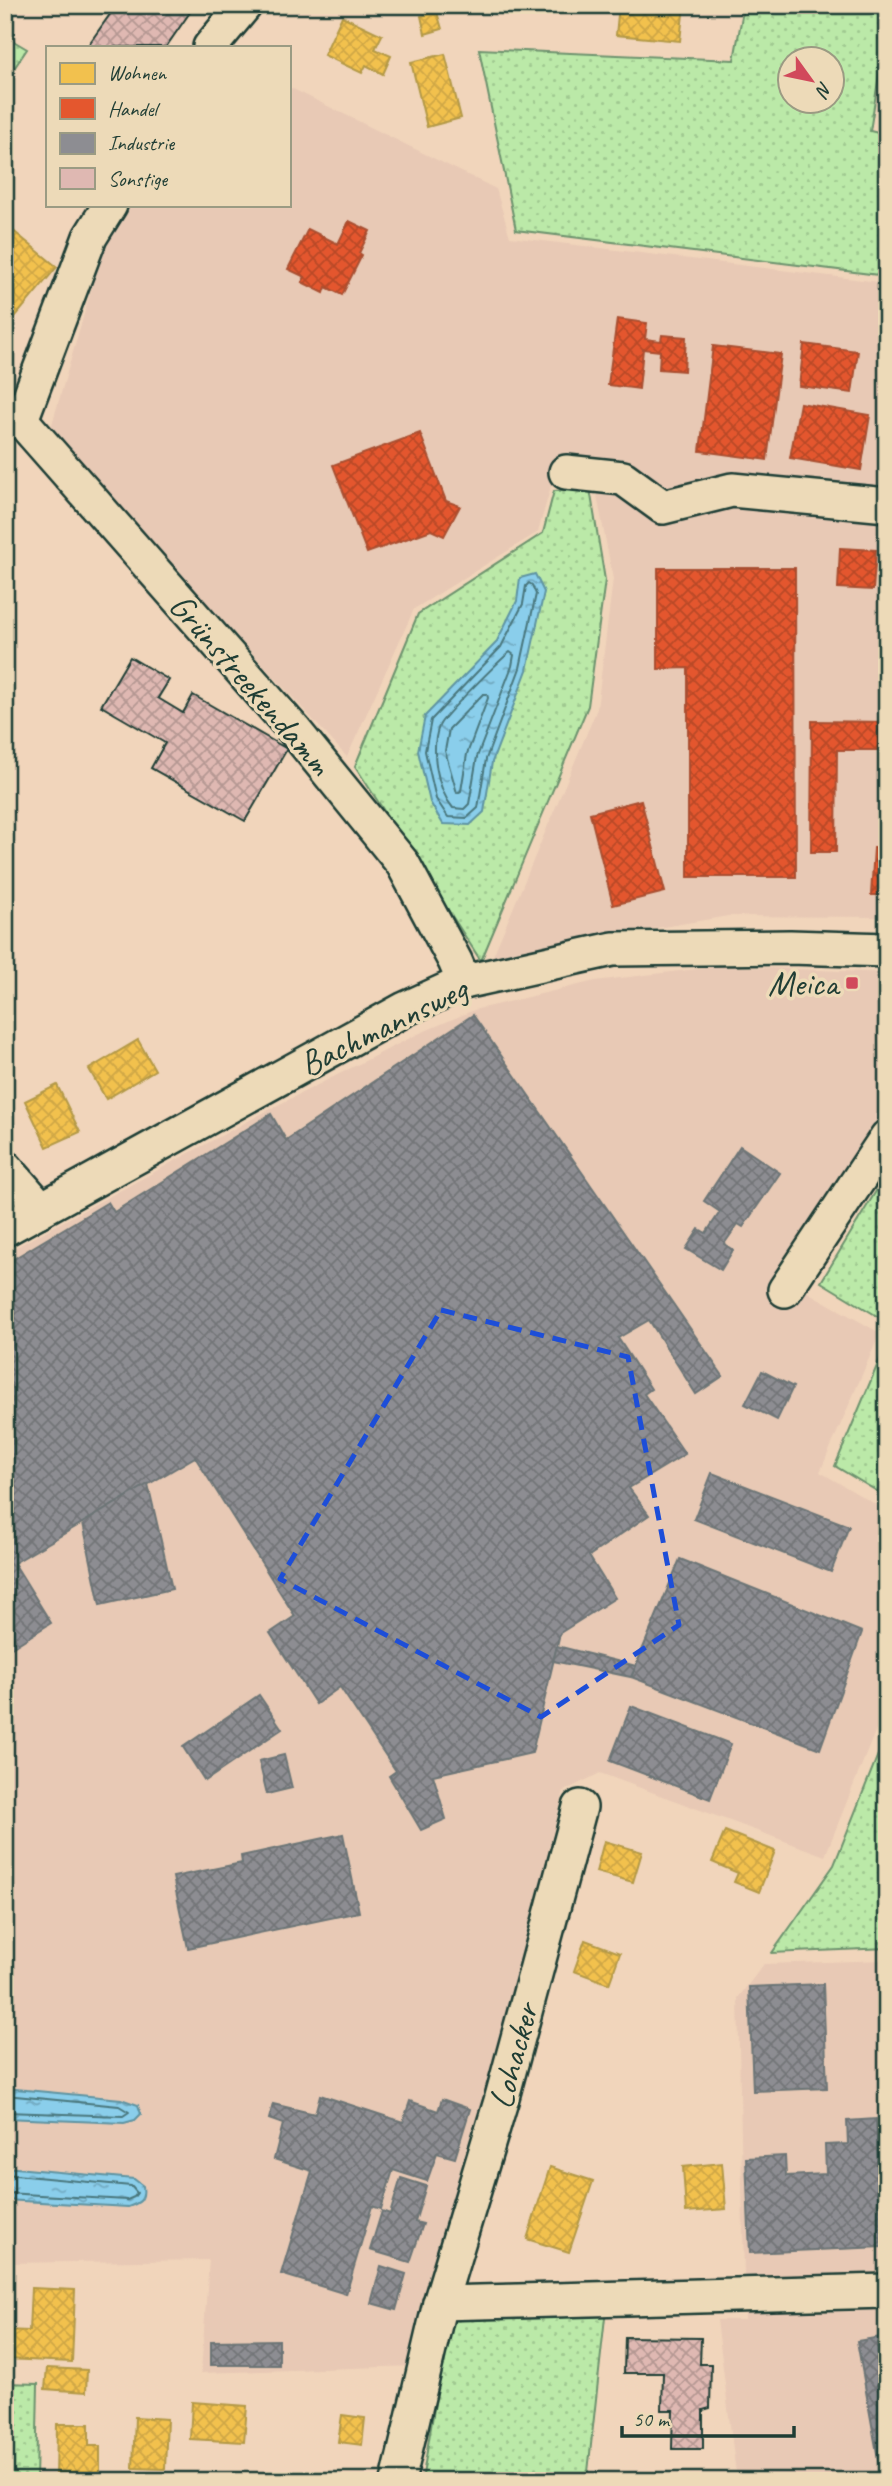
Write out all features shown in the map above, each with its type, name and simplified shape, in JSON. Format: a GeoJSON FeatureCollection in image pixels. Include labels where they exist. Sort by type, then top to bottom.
{"type":"FeatureCollection","features":[{"type":"Feature","properties":{"kind":"street"},"geometry":{"type":"LineString","coordinates":[[211,46],[245,5]]}},
{"type":"Feature","properties":{"kind":"street"},"geometry":{"type":"LineString","coordinates":[[13,416],[90,237],[109,206]]}},
{"type":"Feature","properties":{"kind":"street","name":"Grünstreekendamm"},"geometry":{"type":"LineString","coordinates":[[13,416],[294,730],[403,864],[464,982]]}},
{"type":"Feature","properties":{"kind":"street"},"geometry":{"type":"LineString","coordinates":[[566,472],[623,478],[663,507],[732,489],[887,505]]}},
{"type":"Feature","properties":{"kind":"street","name":"Bachmannsweg"},"geometry":{"type":"LineString","coordinates":[[5,1229],[405,1009],[464,982],[613,949],[790,947],[887,950]]}},
{"type":"Feature","properties":{"kind":"street"},"geometry":{"type":"LineString","coordinates":[[785,1290],[887,1137]]}},
{"type":"Feature","properties":{"kind":"street"},"geometry":{"type":"LineString","coordinates":[[5,1167],[32,1198],[38,1211]]}},
{"type":"Feature","properties":{"kind":"street","name":"Lohacker"},"geometry":{"type":"LineString","coordinates":[[398,2481],[440,2303],[501,2101],[580,1807]]}},
{"type":"Feature","properties":{"kind":"street"},"geometry":{"type":"LineString","coordinates":[[440,2303],[887,2291]]}},
{"type":"Feature","properties":{"kind":"highlighted area"},"geometry":{"type":"Polygon","coordinates":[[[441,1310],[628,1357],[679,1625],[541,1717],[280,1579],[441,1310]]]}},
{"type":"Feature","properties":{"kind":"shaded area"},"geometry":{"type":"Polygon","coordinates":[[[290,87],[496,189],[510,237],[887,283],[887,917],[728,916],[493,956],[597,709],[613,579],[595,485],[551,486],[538,532],[414,609],[347,757],[50,431],[108,232],[125,206],[290,206],[290,87]]]}},
{"type":"Feature","properties":{"kind":"shaded area"},"geometry":{"type":"Polygon","coordinates":[[[722,966],[887,973],[887,1116],[786,1280],[880,1333],[820,1472],[887,1511],[887,1702],[825,1856],[600,1773],[564,1791],[414,2366],[201,2373],[209,2260],[5,2263],[5,1253],[278,1105],[418,1034],[474,1010],[595,981],[722,966]]]}},
{"type":"Feature","properties":{"kind":"shaded area"},"geometry":{"type":"Polygon","coordinates":[[[887,1960],[887,2481],[737,2481],[717,2320],[745,2320],[738,1998],[764,1964],[887,1960]]]}},
{"type":"Feature","properties":{"kind":"green space"},"geometry":{"type":"Polygon","coordinates":[[[744,5],[887,5],[887,25],[870,131],[887,135],[887,276],[516,230],[479,49],[734,60],[744,5]]]}},
{"type":"Feature","properties":{"kind":"green space"},"geometry":{"type":"Polygon","coordinates":[[[5,36],[27,49],[5,82],[5,36]]]}},
{"type":"Feature","properties":{"kind":"green space"},"geometry":{"type":"Polygon","coordinates":[[[590,489],[605,580],[588,706],[481,961],[355,766],[418,614],[543,533],[554,491],[590,489]]]}},
{"type":"Feature","properties":{"kind":"green space"},"geometry":{"type":"Polygon","coordinates":[[[887,1173],[887,1322],[821,1282],[887,1173]]]}},
{"type":"Feature","properties":{"kind":"green space"},"geometry":{"type":"Polygon","coordinates":[[[887,1342],[887,1497],[835,1466],[887,1342]]]}},
{"type":"Feature","properties":{"kind":"green space"},"geometry":{"type":"Polygon","coordinates":[[[887,1732],[887,1948],[772,1953],[834,1865],[887,1732]]]}},
{"type":"Feature","properties":{"kind":"green space"},"geometry":{"type":"Polygon","coordinates":[[[606,2308],[587,2481],[422,2481],[450,2313],[606,2308]]]}},
{"type":"Feature","properties":{"kind":"green space"},"geometry":{"type":"Polygon","coordinates":[[[5,2383],[38,2384],[36,2481],[5,2481],[5,2383]]]}},
{"type":"Feature","properties":{"kind":"water"},"geometry":{"type":"Polygon","coordinates":[[[535,574],[544,592],[527,670],[492,762],[484,812],[470,825],[443,824],[430,802],[418,751],[425,716],[496,643],[517,601],[520,578],[535,574]]]}},
{"type":"Feature","properties":{"kind":"water"},"geometry":{"type":"Polygon","coordinates":[[[5,2088],[121,2099],[138,2105],[141,2114],[135,2120],[124,2123],[5,2118],[5,2088]]]}},
{"type":"Feature","properties":{"kind":"water"},"geometry":{"type":"Polygon","coordinates":[[[5,2167],[134,2179],[143,2186],[143,2195],[139,2202],[128,2207],[5,2200],[5,2167]]]}},
{"type":"Feature","properties":{"kind":"building: Wohnen"},"geometry":{"type":"Polygon","coordinates":[[[619,5],[684,5],[680,41],[616,35],[619,5]]]}},
{"type":"Feature","properties":{"kind":"building: Wohnen"},"geometry":{"type":"Polygon","coordinates":[[[437,12],[442,29],[425,34],[421,16],[437,12]]]}},
{"type":"Feature","properties":{"kind":"building: Wohnen"},"geometry":{"type":"Polygon","coordinates":[[[342,16],[382,35],[375,49],[391,56],[383,74],[366,65],[362,73],[324,55],[342,16]]]}},
{"type":"Feature","properties":{"kind":"building: Wohnen"},"geometry":{"type":"Polygon","coordinates":[[[445,54],[461,118],[427,127],[411,62],[445,54]]]}},
{"type":"Feature","properties":{"kind":"building: Wohnen"},"geometry":{"type":"Polygon","coordinates":[[[5,224],[57,267],[5,329],[5,224]]]}},
{"type":"Feature","properties":{"kind":"building: Wohnen"},"geometry":{"type":"Polygon","coordinates":[[[138,1040],[155,1070],[106,1099],[89,1069],[138,1040]]]}},
{"type":"Feature","properties":{"kind":"building: Wohnen"},"geometry":{"type":"Polygon","coordinates":[[[57,1085],[80,1132],[47,1147],[25,1101],[57,1085]]]}},
{"type":"Feature","properties":{"kind":"building: Wohnen"},"geometry":{"type":"Polygon","coordinates":[[[725,1831],[775,1851],[759,1892],[734,1882],[738,1873],[712,1862],[725,1831]]]}},
{"type":"Feature","properties":{"kind":"building: Wohnen"},"geometry":{"type":"Polygon","coordinates":[[[604,1841],[642,1852],[633,1882],[596,1872],[604,1841]]]}},
{"type":"Feature","properties":{"kind":"building: Wohnen"},"geometry":{"type":"Polygon","coordinates":[[[585,1940],[620,1953],[609,1984],[574,1971],[585,1940]]]}},
{"type":"Feature","properties":{"kind":"building: Wohnen"},"geometry":{"type":"Polygon","coordinates":[[[722,2163],[726,2209],[686,2212],[683,2167],[722,2163]]]}},
{"type":"Feature","properties":{"kind":"building: Wohnen"},"geometry":{"type":"Polygon","coordinates":[[[550,2167],[593,2181],[569,2252],[527,2239],[550,2167]]]}},
{"type":"Feature","properties":{"kind":"building: Wohnen"},"geometry":{"type":"Polygon","coordinates":[[[31,2288],[75,2290],[72,2362],[5,2359],[5,2330],[29,2331],[31,2288]]]}},
{"type":"Feature","properties":{"kind":"building: Wohnen"},"geometry":{"type":"Polygon","coordinates":[[[47,2368],[87,2370],[86,2392],[45,2389],[47,2368]]]}},
{"type":"Feature","properties":{"kind":"building: Wohnen"},"geometry":{"type":"Polygon","coordinates":[[[192,2402],[247,2406],[244,2442],[190,2439],[192,2402]]]}},
{"type":"Feature","properties":{"kind":"building: Wohnen"},"geometry":{"type":"Polygon","coordinates":[[[342,2415],[365,2418],[362,2445],[338,2442],[342,2415]]]}},
{"type":"Feature","properties":{"kind":"building: Wohnen"},"geometry":{"type":"Polygon","coordinates":[[[135,2417],[167,2419],[165,2469],[133,2468],[135,2417]]]}},
{"type":"Feature","properties":{"kind":"building: Wohnen"},"geometry":{"type":"Polygon","coordinates":[[[57,2424],[89,2424],[89,2446],[100,2446],[100,2481],[56,2481],[57,2424]]]}},
{"type":"Feature","properties":{"kind":"building: Handel"},"geometry":{"type":"Polygon","coordinates":[[[349,221],[370,231],[359,253],[362,255],[342,295],[326,287],[324,293],[302,282],[305,277],[288,269],[308,229],[338,244],[349,221]]]}},
{"type":"Feature","properties":{"kind":"building: Handel"},"geometry":{"type":"Polygon","coordinates":[[[617,319],[647,323],[645,339],[661,341],[662,335],[686,337],[684,371],[659,369],[660,351],[643,349],[639,389],[608,385],[617,319]]]}},
{"type":"Feature","properties":{"kind":"building: Handel"},"geometry":{"type":"Polygon","coordinates":[[[804,344],[858,351],[852,393],[799,386],[804,344]]]}},
{"type":"Feature","properties":{"kind":"building: Handel"},"geometry":{"type":"Polygon","coordinates":[[[713,346],[781,354],[767,460],[700,451],[713,346]]]}},
{"type":"Feature","properties":{"kind":"building: Handel"},"geometry":{"type":"Polygon","coordinates":[[[800,403],[870,415],[861,470],[790,458],[800,403]]]}},
{"type":"Feature","properties":{"kind":"building: Handel"},"geometry":{"type":"Polygon","coordinates":[[[887,429],[887,470],[880,469],[887,429]]]}},
{"type":"Feature","properties":{"kind":"building: Handel"},"geometry":{"type":"Polygon","coordinates":[[[420,433],[446,501],[460,506],[444,536],[431,530],[367,553],[333,465],[420,433]]]}},
{"type":"Feature","properties":{"kind":"building: Handel"},"geometry":{"type":"Polygon","coordinates":[[[840,548],[876,550],[873,590],[838,588],[840,548]]]}},
{"type":"Feature","properties":{"kind":"building: Handel"},"geometry":{"type":"Polygon","coordinates":[[[658,568],[795,568],[796,877],[688,877],[688,668],[658,669],[658,568]]]}},
{"type":"Feature","properties":{"kind":"building: Handel"},"geometry":{"type":"Polygon","coordinates":[[[812,721],[887,722],[887,750],[837,750],[836,852],[811,852],[812,721]]]}},
{"type":"Feature","properties":{"kind":"building: Handel"},"geometry":{"type":"Polygon","coordinates":[[[641,800],[665,892],[613,905],[590,813],[641,800]]]}},
{"type":"Feature","properties":{"kind":"building: Handel"},"geometry":{"type":"Polygon","coordinates":[[[887,847],[887,895],[871,895],[874,848],[887,847]]]}},
{"type":"Feature","properties":{"kind":"building: Industrie"},"geometry":{"type":"Polygon","coordinates":[[[473,1015],[723,1376],[696,1394],[649,1320],[618,1338],[651,1389],[644,1394],[685,1454],[629,1488],[649,1515],[589,1556],[615,1598],[560,1633],[532,1753],[433,1775],[446,1819],[421,1830],[389,1776],[396,1771],[340,1687],[316,1704],[270,1633],[295,1616],[195,1457],[14,1563],[51,1623],[5,1652],[5,1264],[108,1202],[114,1212],[271,1114],[286,1140],[473,1015]]]}},
{"type":"Feature","properties":{"kind":"building: Industrie"},"geometry":{"type":"Polygon","coordinates":[[[740,1146],[780,1173],[743,1227],[738,1224],[724,1244],[733,1250],[721,1270],[686,1249],[699,1229],[706,1233],[720,1212],[704,1201],[740,1146]]]}},
{"type":"Feature","properties":{"kind":"building: Industrie"},"geometry":{"type":"Polygon","coordinates":[[[762,1371],[793,1387],[777,1420],[745,1404],[762,1371]]]}},
{"type":"Feature","properties":{"kind":"building: Industrie"},"geometry":{"type":"Polygon","coordinates":[[[712,1473],[849,1526],[831,1572],[694,1519],[712,1473]]]}},
{"type":"Feature","properties":{"kind":"building: Industrie"},"geometry":{"type":"Polygon","coordinates":[[[148,1484],[172,1589],[100,1605],[83,1523],[148,1484]]]}},
{"type":"Feature","properties":{"kind":"building: Industrie"},"geometry":{"type":"Polygon","coordinates":[[[680,1559],[862,1632],[820,1749],[631,1677],[680,1559]]]}},
{"type":"Feature","properties":{"kind":"building: Industrie"},"geometry":{"type":"Polygon","coordinates":[[[557,1646],[636,1666],[631,1677],[553,1661],[557,1646]]]}},
{"type":"Feature","properties":{"kind":"building: Industrie"},"geometry":{"type":"Polygon","coordinates":[[[259,1695],[282,1729],[205,1781],[183,1747],[259,1695]]]}},
{"type":"Feature","properties":{"kind":"building: Industrie"},"geometry":{"type":"Polygon","coordinates":[[[631,1706],[731,1744],[710,1799],[610,1761],[631,1706]]]}},
{"type":"Feature","properties":{"kind":"building: Industrie"},"geometry":{"type":"Polygon","coordinates":[[[284,1755],[292,1788],[267,1794],[259,1761],[284,1755]]]}},
{"type":"Feature","properties":{"kind":"building: Industrie"},"geometry":{"type":"Polygon","coordinates":[[[343,1834],[359,1912],[188,1948],[173,1877],[242,1863],[241,1856],[343,1834]]]}},
{"type":"Feature","properties":{"kind":"building: Industrie"},"geometry":{"type":"Polygon","coordinates":[[[823,1984],[827,2088],[753,2091],[749,1987],[823,1984]]]}},
{"type":"Feature","properties":{"kind":"building: Industrie"},"geometry":{"type":"Polygon","coordinates":[[[320,2095],[403,2122],[410,2101],[438,2111],[442,2099],[470,2109],[455,2158],[437,2153],[427,2181],[393,2170],[381,2209],[372,2206],[346,2294],[281,2274],[312,2171],[274,2159],[283,2124],[269,2119],[273,2104],[315,2114],[320,2095]]]}},
{"type":"Feature","properties":{"kind":"building: Industrie"},"geometry":{"type":"Polygon","coordinates":[[[876,2119],[882,2247],[750,2253],[746,2158],[785,2156],[786,2176],[826,2174],[825,2145],[848,2144],[847,2121],[876,2119]]]}},
{"type":"Feature","properties":{"kind":"building: Industrie"},"geometry":{"type":"Polygon","coordinates":[[[401,2178],[426,2186],[415,2222],[423,2224],[410,2262],[370,2250],[382,2211],[390,2214],[401,2178]]]}},
{"type":"Feature","properties":{"kind":"building: Industrie"},"geometry":{"type":"Polygon","coordinates":[[[381,2266],[406,2274],[396,2310],[371,2303],[381,2266]]]}},
{"type":"Feature","properties":{"kind":"building: Industrie"},"geometry":{"type":"Polygon","coordinates":[[[887,2336],[887,2481],[882,2481],[857,2341],[887,2336]]]}},
{"type":"Feature","properties":{"kind":"building: Industrie"},"geometry":{"type":"Polygon","coordinates":[[[279,2340],[279,2365],[211,2365],[211,2341],[279,2340]]]}},
{"type":"Feature","properties":{"kind":"building: Sonstige"},"geometry":{"type":"Polygon","coordinates":[[[106,5],[195,5],[167,46],[92,46],[89,44],[113,10],[106,5]]]}},
{"type":"Feature","properties":{"kind":"building: Sonstige"},"geometry":{"type":"Polygon","coordinates":[[[130,657],[169,680],[158,698],[183,713],[193,695],[287,749],[245,821],[151,768],[165,743],[101,706],[130,657]]]}},
{"type":"Feature","properties":{"kind":"building: Sonstige"},"geometry":{"type":"Polygon","coordinates":[[[625,2337],[701,2338],[700,2364],[711,2364],[710,2408],[703,2410],[703,2449],[672,2449],[673,2410],[662,2410],[663,2373],[624,2373],[625,2337]]]}},
{"type":"Feature","properties":{"kind":"place","name":"Meica"},"geometry":{"type":"Point","coordinates":[852,983]}}]}
